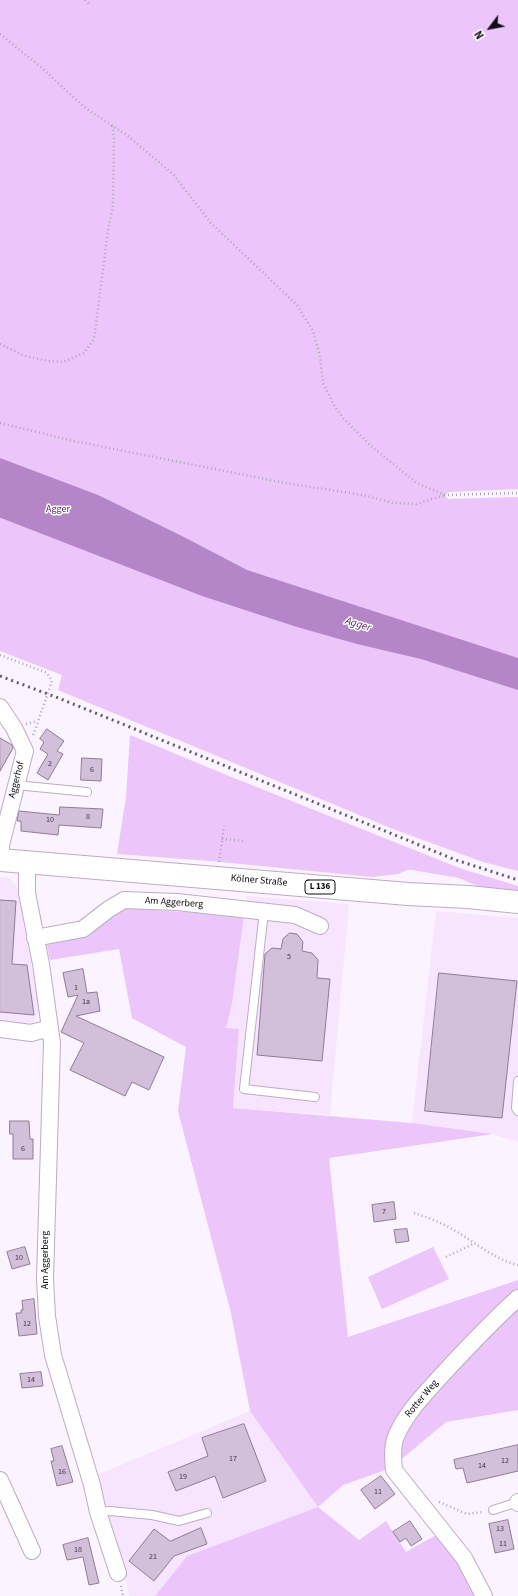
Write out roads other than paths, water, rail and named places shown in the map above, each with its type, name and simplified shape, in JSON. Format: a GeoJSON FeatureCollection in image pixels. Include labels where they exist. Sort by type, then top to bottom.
{"type":"FeatureCollection","features":[{"type":"Feature","properties":{"kind":"main road","name":"Kölner Straße"},"geometry":{"type":"LineString","coordinates":[[0,860],[518,902]]}},
{"type":"Feature","properties":{"kind":"street","name":"Aggerhof"},"geometry":{"type":"LineString","coordinates":[[0,707],[14,728],[25,751],[1,845],[0,860]]}},
{"type":"Feature","properties":{"kind":"street","name":"Am Aggerberg"},"geometry":{"type":"LineString","coordinates":[[27,863],[27,893],[41,964],[52,1043],[45,1279],[47,1316],[53,1355],[92,1485],[98,1512],[118,1573]]}},
{"type":"Feature","properties":{"kind":"street","name":"Am Aggerberg"},"geometry":{"type":"LineString","coordinates":[[36,938],[83,928],[124,900],[177,902],[295,915],[320,926]]}},
{"type":"Feature","properties":{"kind":"street"},"geometry":{"type":"LineString","coordinates":[[0,1029],[31,1033],[50,1028]]}},
{"type":"Feature","properties":{"kind":"street","name":"Rotter Weg"},"geometry":{"type":"LineString","coordinates":[[484,1596],[464,1558],[394,1470],[392,1452],[395,1440],[402,1424],[415,1405],[459,1356],[518,1298]]}},
{"type":"Feature","properties":{"kind":"street"},"geometry":{"type":"LineString","coordinates":[[0,1480],[32,1551]]}},
{"type":"Feature","properties":{"kind":"lane"},"geometry":{"type":"LineString","coordinates":[[16,785],[87,792]]}},
{"type":"Feature","properties":{"kind":"lane"},"geometry":{"type":"LineString","coordinates":[[264,911],[244,1089],[315,1097]]}},
{"type":"Feature","properties":{"kind":"lane"},"geometry":{"type":"LineString","coordinates":[[518,1081],[516,1108],[518,1110]]}},
{"type":"Feature","properties":{"kind":"lane"},"geometry":{"type":"LineString","coordinates":[[493,1510],[518,1502]]}},
{"type":"Feature","properties":{"kind":"lane"},"geometry":{"type":"LineString","coordinates":[[98,1512],[110,1511],[152,1515],[179,1521],[207,1513]]}},
{"type":"Feature","properties":{"kind":"water","name":"Agger"},"geometry":{"type":"Polygon","coordinates":[[[0,458],[98,495],[247,570],[518,658],[518,690],[421,659],[357,644],[297,627],[202,596],[0,518],[0,458]]]}},
{"type":"Feature","properties":{"kind":"railway"},"geometry":{"type":"LineString","coordinates":[[0,676],[61,699],[456,860],[518,880]]}}]}
